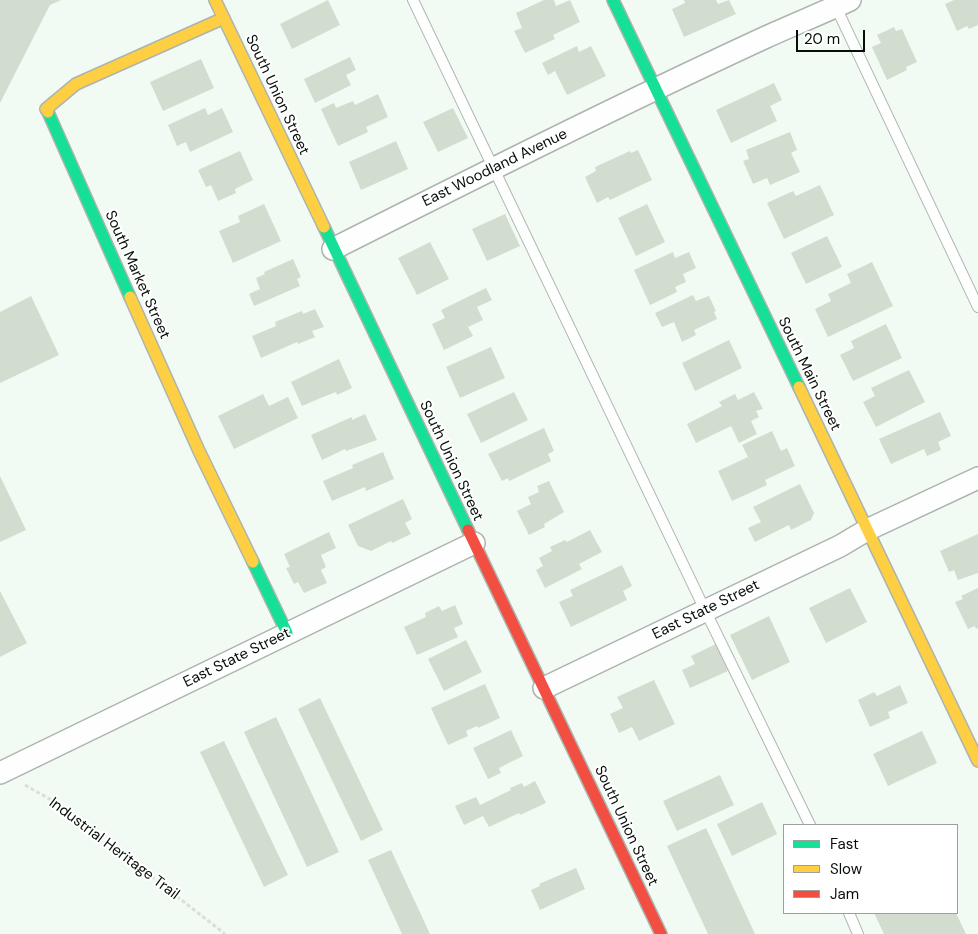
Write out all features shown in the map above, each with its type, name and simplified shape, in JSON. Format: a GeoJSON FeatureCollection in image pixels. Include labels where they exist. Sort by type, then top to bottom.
{"type":"FeatureCollection","features":[{"type":"Feature","properties":{"kind":"street","name":"South Union Street"},"geometry":{"type":"LineString","coordinates":[[215,0],[661,934]]}},
{"type":"Feature","properties":{"kind":"street","name":"South Main Street"},"geometry":{"type":"LineString","coordinates":[[613,0],[978,761]]}},
{"type":"Feature","properties":{"kind":"street","name":"East Woodland Avenue"},"geometry":{"type":"LineString","coordinates":[[333,249],[494,168],[839,2]]}},
{"type":"Feature","properties":{"kind":"street","name":"South Market Street"},"geometry":{"type":"LineString","coordinates":[[224,18],[76,84],[46,109],[199,451],[287,634]]}},
{"type":"Feature","properties":{"kind":"street","name":"East State Street"},"geometry":{"type":"LineString","coordinates":[[544,688],[840,546],[867,530],[978,478]]}},
{"type":"Feature","properties":{"kind":"street","name":"East State Street"},"geometry":{"type":"LineString","coordinates":[[1,772],[474,543]]}},
{"type":"Feature","properties":{"kind":"lane"},"geometry":{"type":"LineString","coordinates":[[413,0],[810,824]]}},
{"type":"Feature","properties":{"kind":"lane"},"geometry":{"type":"LineString","coordinates":[[839,2],[978,307]]}},
{"type":"Feature","properties":{"kind":"lane"},"geometry":{"type":"LineString","coordinates":[[849,914],[858,934]]}},
{"type":"Feature","properties":{"kind":"path","name":"Industrial Heritage Trail"},"geometry":{"type":"LineString","coordinates":[[1,772],[60,806],[225,934]]}},
{"type":"Feature","properties":{"kind":"building"},"geometry":{"type":"Polygon","coordinates":[[[0,0],[61,0],[50,5],[0,103],[0,0]]]}},
{"type":"Feature","properties":{"kind":"building"},"geometry":{"type":"Polygon","coordinates":[[[328,0],[340,25],[292,49],[280,24],[328,0]]]}},
{"type":"Feature","properties":{"kind":"building"},"geometry":{"type":"Polygon","coordinates":[[[544,0],[554,0],[556,6],[570,0],[580,22],[553,35],[555,39],[525,53],[514,31],[522,28],[516,13],[544,0]]]}},
{"type":"Feature","properties":{"kind":"building"},"geometry":{"type":"Polygon","coordinates":[[[684,0],[716,0],[718,4],[729,0],[736,14],[684,37],[672,9],[685,3],[684,0]]]}},
{"type":"Feature","properties":{"kind":"building"},"geometry":{"type":"Polygon","coordinates":[[[954,0],[978,0],[978,25],[969,29],[967,26],[957,31],[945,4],[954,0]]]}},
{"type":"Feature","properties":{"kind":"building"},"geometry":{"type":"Polygon","coordinates":[[[894,27],[896,31],[902,29],[917,62],[906,67],[907,70],[887,80],[872,47],[881,43],[877,35],[894,27]]]}},
{"type":"Feature","properties":{"kind":"building"},"geometry":{"type":"Polygon","coordinates":[[[577,46],[579,52],[591,46],[606,76],[567,95],[555,71],[548,75],[542,63],[577,46]]]}},
{"type":"Feature","properties":{"kind":"building"},"geometry":{"type":"Polygon","coordinates":[[[350,57],[356,70],[346,75],[351,85],[315,103],[304,79],[350,57]]]}},
{"type":"Feature","properties":{"kind":"building"},"geometry":{"type":"Polygon","coordinates":[[[201,59],[214,88],[163,111],[150,82],[201,59]]]}},
{"type":"Feature","properties":{"kind":"building"},"geometry":{"type":"Polygon","coordinates":[[[774,83],[782,100],[770,106],[777,121],[731,143],[716,110],[774,83]]]}},
{"type":"Feature","properties":{"kind":"building"},"geometry":{"type":"Polygon","coordinates":[[[378,94],[388,117],[366,127],[368,132],[338,146],[321,109],[334,103],[336,108],[353,101],[355,105],[378,94]]]}},
{"type":"Feature","properties":{"kind":"building"},"geometry":{"type":"Polygon","coordinates":[[[205,108],[208,115],[222,108],[233,132],[190,152],[186,142],[177,146],[168,125],[205,108]]]}},
{"type":"Feature","properties":{"kind":"building"},"geometry":{"type":"Polygon","coordinates":[[[453,108],[468,138],[438,152],[423,122],[453,108]]]}},
{"type":"Feature","properties":{"kind":"building"},"geometry":{"type":"Polygon","coordinates":[[[790,132],[797,150],[791,153],[800,172],[770,185],[767,178],[753,184],[743,161],[749,159],[746,150],[790,132]]]}},
{"type":"Feature","properties":{"kind":"building"},"geometry":{"type":"Polygon","coordinates":[[[396,141],[408,169],[361,190],[349,162],[396,141]]]}},
{"type":"Feature","properties":{"kind":"building"},"geometry":{"type":"Polygon","coordinates":[[[638,150],[652,180],[610,200],[608,197],[597,203],[585,177],[596,171],[595,167],[630,151],[631,153],[638,150]]]}},
{"type":"Feature","properties":{"kind":"building"},"geometry":{"type":"Polygon","coordinates":[[[240,151],[253,180],[235,189],[236,193],[218,201],[211,185],[206,187],[198,170],[240,151]]]}},
{"type":"Feature","properties":{"kind":"building"},"geometry":{"type":"Polygon","coordinates":[[[820,185],[834,215],[784,239],[767,203],[793,191],[796,196],[820,185]]]}},
{"type":"Feature","properties":{"kind":"building"},"geometry":{"type":"Polygon","coordinates":[[[264,204],[281,241],[233,263],[219,231],[240,222],[238,216],[264,204]]]}},
{"type":"Feature","properties":{"kind":"building"},"geometry":{"type":"Polygon","coordinates":[[[647,204],[665,242],[636,256],[618,218],[647,204]]]}},
{"type":"Feature","properties":{"kind":"building"},"geometry":{"type":"Polygon","coordinates":[[[505,214],[520,246],[487,261],[472,229],[505,214]]]}},
{"type":"Feature","properties":{"kind":"building"},"geometry":{"type":"Polygon","coordinates":[[[827,236],[842,267],[806,284],[791,253],[827,236]]]}},
{"type":"Feature","properties":{"kind":"building"},"geometry":{"type":"Polygon","coordinates":[[[430,242],[449,279],[417,295],[398,258],[430,242]]]}},
{"type":"Feature","properties":{"kind":"building"},"geometry":{"type":"Polygon","coordinates":[[[673,252],[675,258],[689,252],[696,268],[683,274],[686,282],[675,287],[677,292],[650,305],[634,270],[673,252]]]}},
{"type":"Feature","properties":{"kind":"building"},"geometry":{"type":"Polygon","coordinates":[[[293,259],[301,277],[297,279],[300,286],[254,306],[249,294],[260,289],[256,278],[265,274],[264,272],[293,259]]]}},
{"type":"Feature","properties":{"kind":"building"},"geometry":{"type":"Polygon","coordinates":[[[872,262],[893,306],[828,337],[815,309],[831,301],[828,294],[851,283],[847,274],[872,262]]]}},
{"type":"Feature","properties":{"kind":"building"},"geometry":{"type":"Polygon","coordinates":[[[486,288],[492,300],[477,307],[483,320],[468,327],[473,336],[444,350],[432,324],[445,318],[441,310],[486,288]]]}},
{"type":"Feature","properties":{"kind":"building"},"geometry":{"type":"Polygon","coordinates":[[[693,295],[696,301],[709,296],[716,311],[714,312],[717,319],[694,330],[696,335],[682,342],[674,322],[662,327],[655,313],[693,295]]]}},
{"type":"Feature","properties":{"kind":"building"},"geometry":{"type":"Polygon","coordinates":[[[31,296],[59,355],[0,383],[0,312],[31,296]]]}},
{"type":"Feature","properties":{"kind":"building"},"geometry":{"type":"Polygon","coordinates":[[[315,309],[324,327],[312,331],[315,337],[298,344],[297,342],[261,358],[252,336],[276,326],[275,322],[302,311],[303,314],[315,309]]]}},
{"type":"Feature","properties":{"kind":"building"},"geometry":{"type":"Polygon","coordinates":[[[886,324],[902,358],[853,381],[840,355],[854,348],[851,341],[886,324]]]}},
{"type":"Feature","properties":{"kind":"building"},"geometry":{"type":"Polygon","coordinates":[[[729,340],[742,368],[695,391],[682,363],[729,340]]]}},
{"type":"Feature","properties":{"kind":"building"},"geometry":{"type":"Polygon","coordinates":[[[491,347],[505,378],[460,398],[446,367],[491,347]]]}},
{"type":"Feature","properties":{"kind":"building"},"geometry":{"type":"Polygon","coordinates":[[[339,359],[352,388],[337,395],[336,392],[302,406],[291,382],[339,359]]]}},
{"type":"Feature","properties":{"kind":"building"},"geometry":{"type":"Polygon","coordinates":[[[909,370],[925,402],[876,427],[863,402],[875,396],[871,388],[909,370]]]}},
{"type":"Feature","properties":{"kind":"building"},"geometry":{"type":"Polygon","coordinates":[[[514,392],[528,420],[481,443],[467,414],[514,392]]]}},
{"type":"Feature","properties":{"kind":"building"},"geometry":{"type":"Polygon","coordinates":[[[754,392],[763,409],[756,411],[759,417],[751,421],[757,434],[739,443],[731,426],[696,443],[687,424],[722,406],[719,402],[735,394],[738,400],[754,392]]]}},
{"type":"Feature","properties":{"kind":"building"},"geometry":{"type":"Polygon","coordinates":[[[263,394],[269,406],[288,397],[298,418],[234,449],[218,416],[263,394]]]}},
{"type":"Feature","properties":{"kind":"building"},"geometry":{"type":"Polygon","coordinates":[[[940,412],[951,436],[938,442],[941,450],[927,456],[924,449],[891,464],[879,439],[940,412]]]}},
{"type":"Feature","properties":{"kind":"building"},"geometry":{"type":"Polygon","coordinates":[[[365,414],[377,440],[346,451],[345,449],[322,460],[311,435],[352,417],[352,420],[365,414]]]}},
{"type":"Feature","properties":{"kind":"building"},"geometry":{"type":"Polygon","coordinates":[[[544,428],[554,451],[548,454],[551,461],[509,481],[508,478],[502,481],[488,454],[544,428]]]}},
{"type":"Feature","properties":{"kind":"building"},"geometry":{"type":"Polygon","coordinates":[[[772,431],[781,451],[787,448],[795,466],[765,480],[767,485],[732,501],[718,471],[748,457],[742,445],[772,431]]]}},
{"type":"Feature","properties":{"kind":"building"},"geometry":{"type":"Polygon","coordinates":[[[383,452],[394,479],[366,491],[365,487],[332,501],[323,481],[353,468],[352,465],[383,452]]]}},
{"type":"Feature","properties":{"kind":"building"},"geometry":{"type":"Polygon","coordinates":[[[0,476],[26,530],[0,542],[0,476]]]}},
{"type":"Feature","properties":{"kind":"building"},"geometry":{"type":"Polygon","coordinates":[[[549,481],[564,512],[544,524],[545,527],[529,535],[517,511],[531,504],[528,497],[539,492],[537,486],[549,481]]]}},
{"type":"Feature","properties":{"kind":"building"},"geometry":{"type":"Polygon","coordinates":[[[800,484],[814,513],[811,520],[791,530],[789,525],[755,542],[748,528],[761,522],[753,507],[800,484]]]}},
{"type":"Feature","properties":{"kind":"building"},"geometry":{"type":"Polygon","coordinates":[[[403,499],[412,519],[405,523],[411,534],[371,551],[358,546],[348,525],[403,499]]]}},
{"type":"Feature","properties":{"kind":"building"},"geometry":{"type":"Polygon","coordinates":[[[590,530],[602,552],[579,564],[582,569],[545,588],[536,570],[543,566],[539,558],[552,551],[550,547],[565,540],[567,542],[590,530]]]}},
{"type":"Feature","properties":{"kind":"building"},"geometry":{"type":"Polygon","coordinates":[[[329,532],[336,548],[321,555],[326,567],[321,570],[327,583],[304,593],[298,582],[294,584],[286,568],[290,567],[284,554],[329,532]]]}},
{"type":"Feature","properties":{"kind":"building"},"geometry":{"type":"Polygon","coordinates":[[[978,534],[978,573],[958,580],[954,570],[949,572],[940,551],[978,534]]]}},
{"type":"Feature","properties":{"kind":"building"},"geometry":{"type":"Polygon","coordinates":[[[622,565],[632,586],[623,591],[627,600],[571,627],[559,602],[573,596],[570,590],[622,565]]]}},
{"type":"Feature","properties":{"kind":"building"},"geometry":{"type":"Polygon","coordinates":[[[850,588],[867,622],[826,643],[809,608],[850,588]]]}},
{"type":"Feature","properties":{"kind":"building"},"geometry":{"type":"Polygon","coordinates":[[[978,588],[978,628],[976,629],[975,626],[968,629],[955,602],[963,599],[961,596],[978,588]]]}},
{"type":"Feature","properties":{"kind":"building"},"geometry":{"type":"Polygon","coordinates":[[[0,591],[27,643],[0,657],[0,591]]]}},
{"type":"Feature","properties":{"kind":"building"},"geometry":{"type":"Polygon","coordinates":[[[455,605],[463,624],[454,628],[458,637],[417,655],[404,627],[426,617],[425,613],[439,606],[442,611],[455,605]]]}},
{"type":"Feature","properties":{"kind":"building"},"geometry":{"type":"Polygon","coordinates":[[[769,616],[790,662],[752,680],[730,635],[769,616]]]}},
{"type":"Feature","properties":{"kind":"building"},"geometry":{"type":"Polygon","coordinates":[[[466,640],[482,672],[444,691],[428,659],[466,640]]]}},
{"type":"Feature","properties":{"kind":"building"},"geometry":{"type":"Polygon","coordinates":[[[716,644],[728,671],[690,688],[682,670],[695,664],[691,656],[716,644]]]}},
{"type":"Feature","properties":{"kind":"building"},"geometry":{"type":"Polygon","coordinates":[[[654,680],[675,724],[639,741],[632,727],[619,733],[610,714],[623,708],[617,697],[654,680]]]}},
{"type":"Feature","properties":{"kind":"building"},"geometry":{"type":"Polygon","coordinates":[[[485,684],[500,718],[466,731],[468,736],[448,745],[431,708],[485,684]]]}},
{"type":"Feature","properties":{"kind":"building"},"geometry":{"type":"Polygon","coordinates":[[[900,685],[908,703],[888,712],[890,718],[870,727],[858,700],[874,692],[877,696],[900,685]]]}},
{"type":"Feature","properties":{"kind":"building"},"geometry":{"type":"Polygon","coordinates":[[[320,698],[383,830],[361,841],[298,709],[320,698]]]}},
{"type":"Feature","properties":{"kind":"building"},"geometry":{"type":"Polygon","coordinates":[[[276,717],[339,852],[307,867],[244,732],[276,717]]]}},
{"type":"Feature","properties":{"kind":"building"},"geometry":{"type":"Polygon","coordinates":[[[511,730],[523,756],[499,768],[501,773],[488,779],[473,748],[511,730]]]}},
{"type":"Feature","properties":{"kind":"building"},"geometry":{"type":"Polygon","coordinates":[[[922,731],[937,763],[888,786],[873,754],[922,731]]]}},
{"type":"Feature","properties":{"kind":"building"},"geometry":{"type":"Polygon","coordinates":[[[224,741],[288,875],[264,887],[200,752],[224,741]]]}},
{"type":"Feature","properties":{"kind":"building"},"geometry":{"type":"Polygon","coordinates":[[[720,775],[734,805],[677,831],[663,801],[720,775]]]}},
{"type":"Feature","properties":{"kind":"building"},"geometry":{"type":"Polygon","coordinates":[[[535,781],[546,803],[489,827],[483,816],[464,825],[455,806],[476,797],[480,805],[511,790],[510,788],[522,783],[524,787],[535,781]]]}},
{"type":"Feature","properties":{"kind":"building"},"geometry":{"type":"Polygon","coordinates":[[[762,802],[777,834],[732,856],[717,824],[762,802]]]}},
{"type":"Feature","properties":{"kind":"building"},"geometry":{"type":"Polygon","coordinates":[[[706,828],[755,934],[708,934],[667,846],[706,828]]]}},
{"type":"Feature","properties":{"kind":"building"},"geometry":{"type":"Polygon","coordinates":[[[391,850],[430,934],[402,934],[368,860],[391,850]]]}},
{"type":"Feature","properties":{"kind":"building"},"geometry":{"type":"Polygon","coordinates":[[[576,868],[585,889],[540,910],[531,890],[540,886],[539,884],[576,868]]]}},
{"type":"Feature","properties":{"kind":"building"},"geometry":{"type":"Polygon","coordinates":[[[874,914],[956,914],[966,934],[884,934],[874,914]]]}},
{"type":"Feature","properties":{"kind":"traffic: fast"},"geometry":{"type":"LineString","coordinates":[[613,0],[799,387]]}},
{"type":"Feature","properties":{"kind":"traffic: fast"},"geometry":{"type":"LineString","coordinates":[[48,112],[130,297]]}},
{"type":"Feature","properties":{"kind":"traffic: fast"},"geometry":{"type":"LineString","coordinates":[[324,227],[468,530]]}},
{"type":"Feature","properties":{"kind":"traffic: fast"},"geometry":{"type":"LineString","coordinates":[[253,562],[287,633]]}},
{"type":"Feature","properties":{"kind":"traffic: slow"},"geometry":{"type":"LineString","coordinates":[[215,0],[324,227]]}},
{"type":"Feature","properties":{"kind":"traffic: slow"},"geometry":{"type":"LineString","coordinates":[[48,112],[46,109],[76,84],[224,18]]}},
{"type":"Feature","properties":{"kind":"traffic: slow"},"geometry":{"type":"LineString","coordinates":[[130,297],[199,451],[253,562]]}},
{"type":"Feature","properties":{"kind":"traffic: slow"},"geometry":{"type":"LineString","coordinates":[[799,387],[978,761]]}},
{"type":"Feature","properties":{"kind":"traffic: jam"},"geometry":{"type":"LineString","coordinates":[[468,530],[661,934]]}}]}
